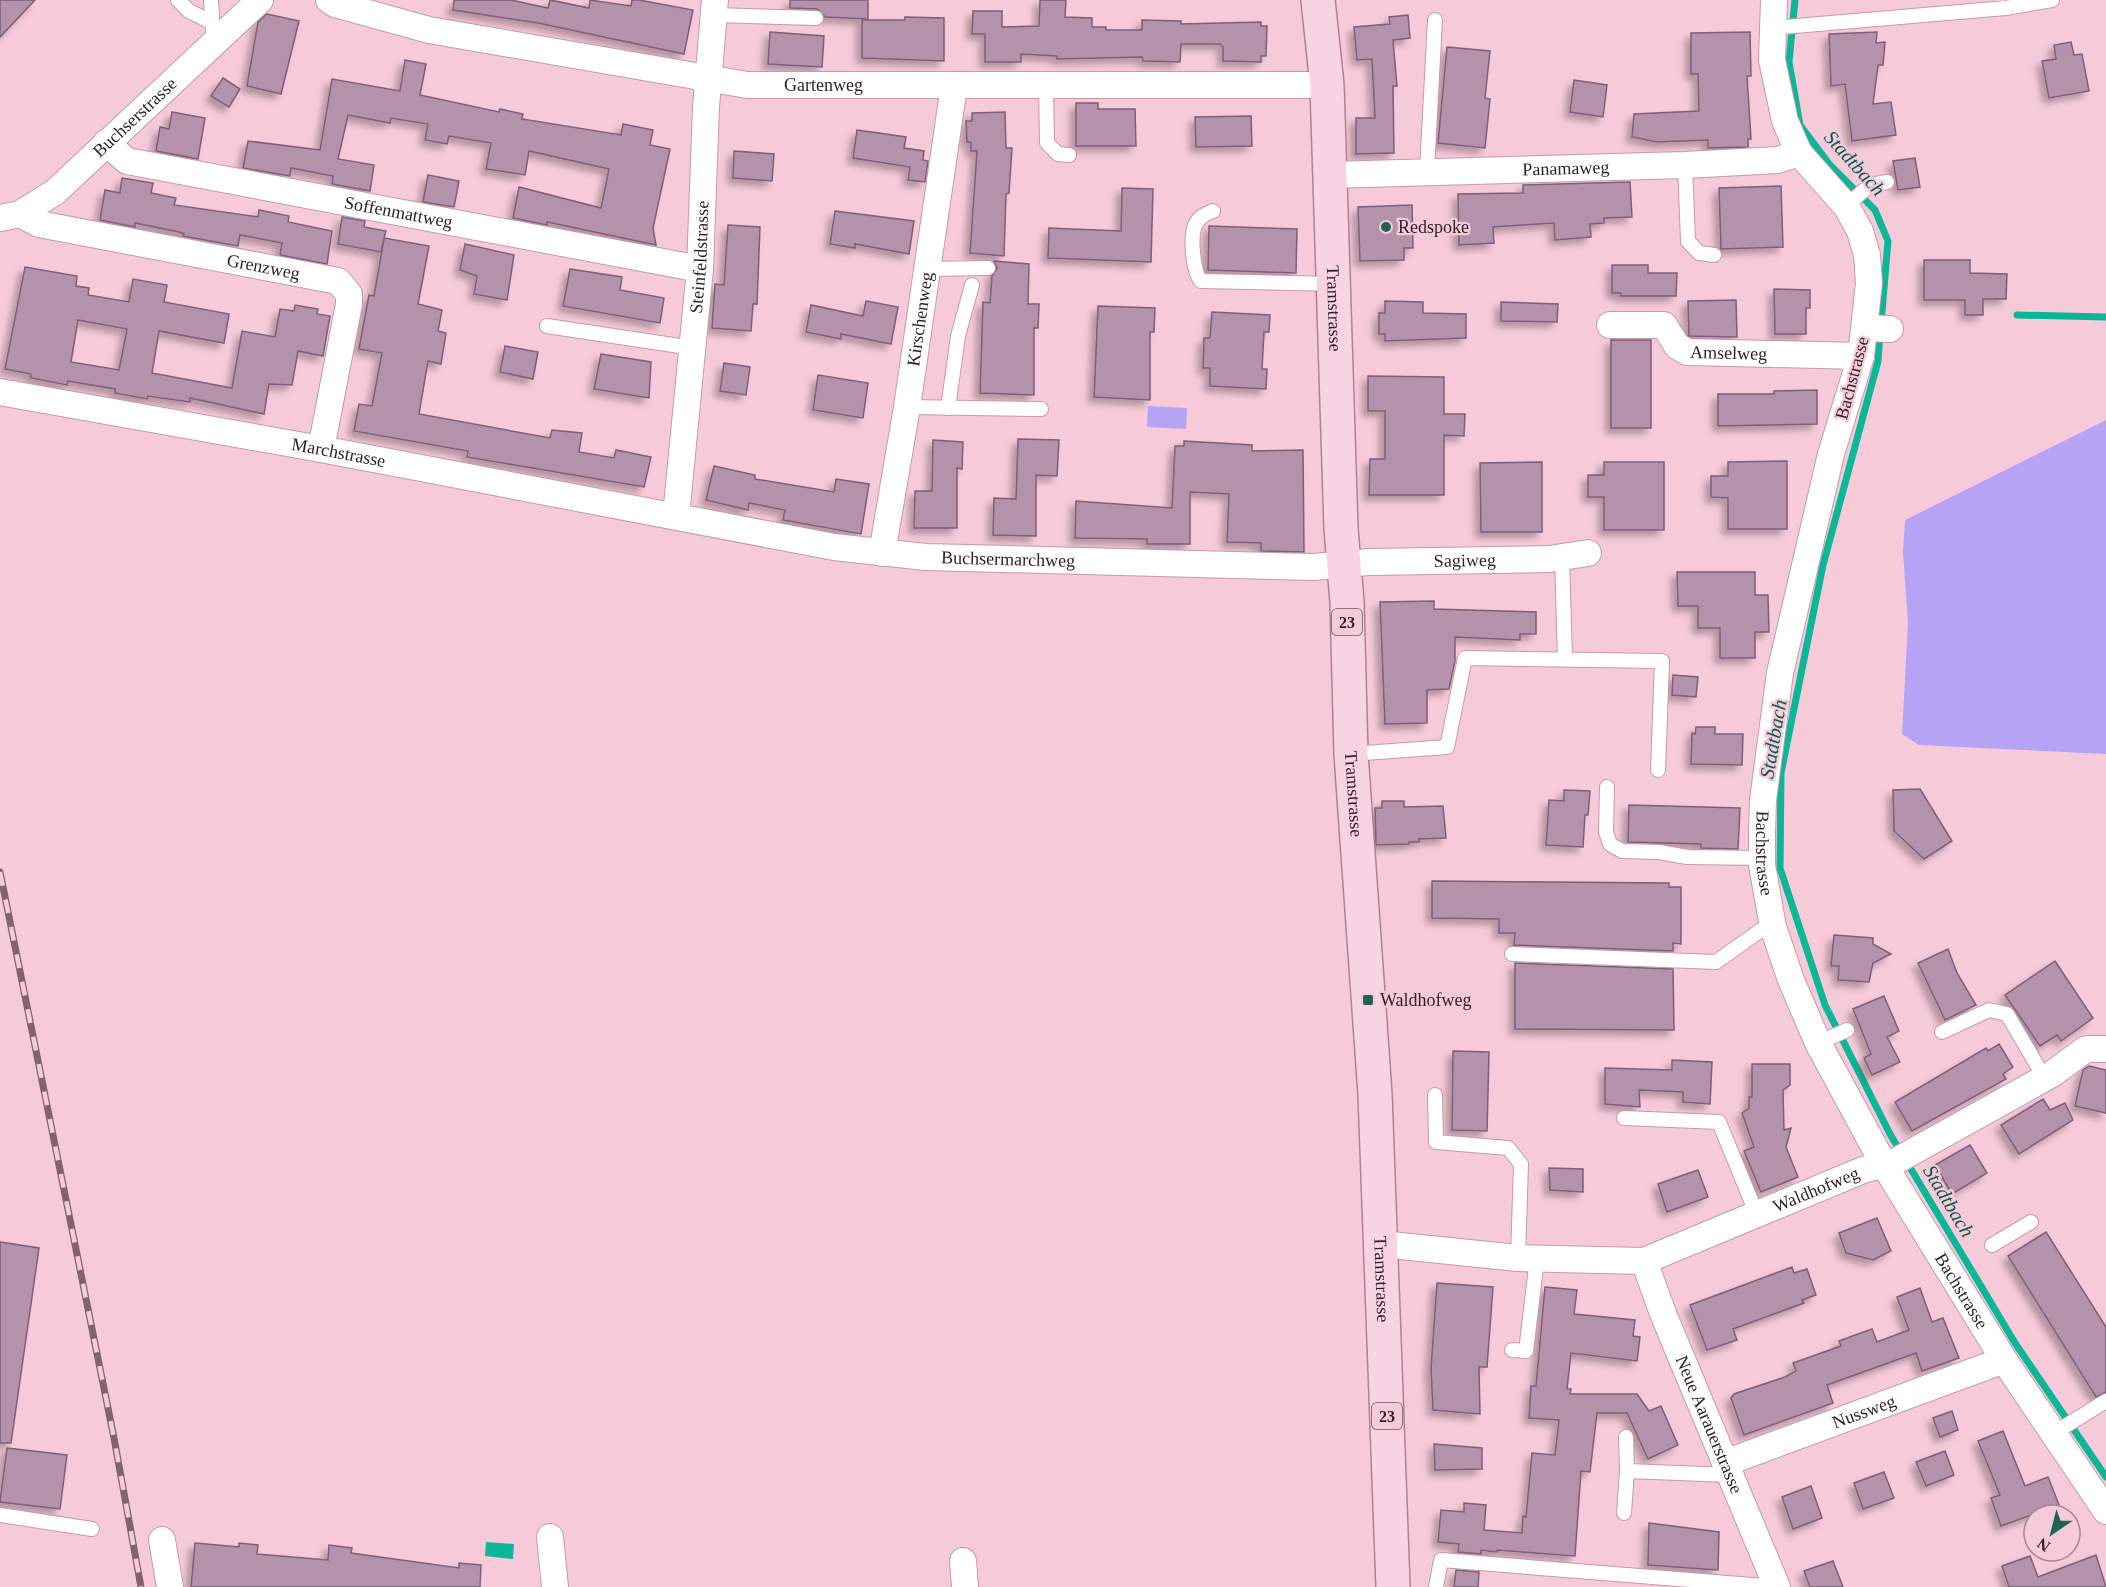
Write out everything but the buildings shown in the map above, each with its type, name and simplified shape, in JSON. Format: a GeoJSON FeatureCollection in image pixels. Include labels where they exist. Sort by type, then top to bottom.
{"type":"FeatureCollection","features":[{"type":"Feature","properties":{"kind":"main road","name":"Tramstrasse"},"geometry":{"type":"LineString","coordinates":[[1318,0],[1327,85],[1351,754],[1375,1094],[1393,1587]]}},
{"type":"Feature","properties":{"kind":"street","name":"Buchserstrasse"},"geometry":{"type":"LineString","coordinates":[[10,216],[55,192],[212,34],[261,0]]}},
{"type":"Feature","properties":{"kind":"street","name":"Gartenweg"},"geometry":{"type":"LineString","coordinates":[[328,0],[335,4],[429,30],[747,85],[1327,85]]}},
{"type":"Feature","properties":{"kind":"street","name":"Bachstrasse"},"geometry":{"type":"LineString","coordinates":[[1774,0],[1787,26],[1772,60],[1785,121],[1799,153],[1855,197],[1860,231],[1867,255],[1869,283],[1877,328],[1861,356],[1831,454],[1780,673],[1763,800],[1762,858],[1773,927],[1791,980],[1818,1043],[1896,1160],[2004,1360],[2057,1431],[2106,1511]]}},
{"type":"Feature","properties":{"kind":"street","name":"Steinfeldstrasse"},"geometry":{"type":"LineString","coordinates":[[676,516],[700,269],[708,80],[715,8]]}},
{"type":"Feature","properties":{"kind":"street","name":"Kirschenweg"},"geometry":{"type":"LineString","coordinates":[[882,553],[907,407],[954,86]]}},
{"type":"Feature","properties":{"kind":"street","name":"Soffenmattweg"},"geometry":{"type":"LineString","coordinates":[[106,143],[128,161],[700,269]]}},
{"type":"Feature","properties":{"kind":"street","name":"Panamaweg"},"geometry":{"type":"LineString","coordinates":[[1330,175],[1427,170],[1685,165],[1778,160],[1799,153]]}},
{"type":"Feature","properties":{"kind":"street","name":"Grenzweg"},"geometry":{"type":"LineString","coordinates":[[10,216],[39,224],[338,281],[350,294],[349,304],[321,449]]}},
{"type":"Feature","properties":{"kind":"street","name":"Amselweg"},"geometry":{"type":"LineString","coordinates":[[1610,325],[1664,325],[1677,346],[1687,352],[1861,356]]}},
{"type":"Feature","properties":{"kind":"street","name":"Marchstrasse"},"geometry":{"type":"LineString","coordinates":[[0,392],[321,449],[676,516]]}},
{"type":"Feature","properties":{"kind":"street","name":"Buchsermarchweg"},"geometry":{"type":"LineString","coordinates":[[676,516],[834,547],[926,557],[1343,567]]}},
{"type":"Feature","properties":{"kind":"street","name":"Sagiweg"},"geometry":{"type":"LineString","coordinates":[[1343,567],[1369,562],[1562,557],[1588,553]]}},
{"type":"Feature","properties":{"kind":"street","name":"Waldhofweg"},"geometry":{"type":"LineString","coordinates":[[1381,1244],[1528,1259],[1644,1261],[1896,1160],[2096,1049]]}},
{"type":"Feature","properties":{"kind":"street","name":"Neue Aarauerstrasse"},"geometry":{"type":"LineString","coordinates":[[1644,1261],[1664,1316],[1777,1587]]}},
{"type":"Feature","properties":{"kind":"street","name":"Nussweg"},"geometry":{"type":"LineString","coordinates":[[1727,1469],[2004,1360]]}},
{"type":"Feature","properties":{"kind":"street"},"geometry":{"type":"LineString","coordinates":[[550,1537],[555,1587]]}},
{"type":"Feature","properties":{"kind":"street"},"geometry":{"type":"LineString","coordinates":[[162,1540],[170,1587]]}},
{"type":"Feature","properties":{"kind":"street"},"geometry":{"type":"LineString","coordinates":[[963,1561],[965,1587]]}},
{"type":"Feature","properties":{"kind":"lane"},"geometry":{"type":"LineString","coordinates":[[177,0],[212,34]]}},
{"type":"Feature","properties":{"kind":"lane"},"geometry":{"type":"LineString","coordinates":[[211,0],[212,34]]}},
{"type":"Feature","properties":{"kind":"lane"},"geometry":{"type":"LineString","coordinates":[[1787,26],[2006,8],[2052,0]]}},
{"type":"Feature","properties":{"kind":"lane"},"geometry":{"type":"LineString","coordinates":[[715,8],[816,18]]}},
{"type":"Feature","properties":{"kind":"lane"},"geometry":{"type":"LineString","coordinates":[[1427,170],[1435,20]]}},
{"type":"Feature","properties":{"kind":"lane"},"geometry":{"type":"LineString","coordinates":[[1046,86],[1047,143],[1058,154],[1069,155]]}},
{"type":"Feature","properties":{"kind":"lane"},"geometry":{"type":"LineString","coordinates":[[1685,165],[1688,241],[1700,253],[1714,255]]}},
{"type":"Feature","properties":{"kind":"lane"},"geometry":{"type":"LineString","coordinates":[[1855,197],[1870,185],[1887,183]]}},
{"type":"Feature","properties":{"kind":"lane"},"geometry":{"type":"LineString","coordinates":[[1213,211],[1201,216],[1194,227],[1194,266],[1201,281],[1333,284]]}},
{"type":"Feature","properties":{"kind":"lane"},"geometry":{"type":"LineString","coordinates":[[927,269],[988,268]]}},
{"type":"Feature","properties":{"kind":"lane"},"geometry":{"type":"LineString","coordinates":[[948,408],[958,336],[972,285]]}},
{"type":"Feature","properties":{"kind":"lane"},"geometry":{"type":"LineString","coordinates":[[547,326],[693,348]]}},
{"type":"Feature","properties":{"kind":"lane"},"geometry":{"type":"LineString","coordinates":[[907,407],[1041,409]]}},
{"type":"Feature","properties":{"kind":"lane"},"geometry":{"type":"LineString","coordinates":[[1562,557],[1565,659]]}},
{"type":"Feature","properties":{"kind":"lane"},"geometry":{"type":"LineString","coordinates":[[1351,754],[1447,747],[1465,658],[1662,661],[1658,770]]}},
{"type":"Feature","properties":{"kind":"lane"},"geometry":{"type":"LineString","coordinates":[[1607,787],[1606,832],[1610,844],[1622,851],[1659,852],[1687,857],[1762,858]]}},
{"type":"Feature","properties":{"kind":"lane"},"geometry":{"type":"LineString","coordinates":[[1512,954],[1716,962],[1761,930],[1773,927]]}},
{"type":"Feature","properties":{"kind":"lane"},"geometry":{"type":"LineString","coordinates":[[1942,1032],[1989,1010],[2007,1014],[2044,1077]]}},
{"type":"Feature","properties":{"kind":"lane"},"geometry":{"type":"LineString","coordinates":[[1818,1043],[1847,1030]]}},
{"type":"Feature","properties":{"kind":"lane"},"geometry":{"type":"LineString","coordinates":[[1435,1095],[1436,1142],[1508,1148],[1521,1164],[1528,1259],[1526,1351],[1512,1350]]}},
{"type":"Feature","properties":{"kind":"lane"},"geometry":{"type":"LineString","coordinates":[[1624,1118],[1719,1122],[1757,1215]]}},
{"type":"Feature","properties":{"kind":"lane"},"geometry":{"type":"LineString","coordinates":[[1992,1245],[2031,1222]]}},
{"type":"Feature","properties":{"kind":"lane"},"geometry":{"type":"LineString","coordinates":[[2057,1431],[2106,1401]]}},
{"type":"Feature","properties":{"kind":"lane"},"geometry":{"type":"LineString","coordinates":[[1624,1513],[1628,1471],[1626,1437]]}},
{"type":"Feature","properties":{"kind":"lane"},"geometry":{"type":"LineString","coordinates":[[1628,1471],[1727,1469]]}},
{"type":"Feature","properties":{"kind":"lane"},"geometry":{"type":"LineString","coordinates":[[0,1515],[92,1530]]}},
{"type":"Feature","properties":{"kind":"lane"},"geometry":{"type":"LineString","coordinates":[[1436,1587],[1441,1560],[1777,1587]]}},
{"type":"Feature","properties":{"kind":"shaded area"},"geometry":{"type":"Polygon","coordinates":[[[1148,406],[1187,408],[1186,429],[1147,427],[1148,406]]]}},
{"type":"Feature","properties":{"kind":"shaded area"},"geometry":{"type":"Polygon","coordinates":[[[2106,420],[2106,754],[1919,745],[1902,734],[1908,623],[1903,552],[1905,520],[2106,420]]]}},
{"type":"Feature","properties":{"kind":"shaded area"},"geometry":{"type":"Polygon","coordinates":[[[486,1542],[514,1544],[513,1559],[485,1556],[486,1542]]]}},
{"type":"Feature","properties":{"kind":"waterway","name":"Stadtbach"},"geometry":{"type":"LineString","coordinates":[[1795,0],[1789,62],[1800,125],[1830,165],[1875,210],[1888,241],[1881,323]]}},
{"type":"Feature","properties":{"kind":"waterway"},"geometry":{"type":"LineString","coordinates":[[2017,315],[2106,317]]}},
{"type":"Feature","properties":{"kind":"waterway","name":"Stadtbach"},"geometry":{"type":"LineString","coordinates":[[1880,334],[1878,361],[1823,565],[1781,773],[1780,868],[1825,1005],[1890,1134],[2015,1343],[2106,1477]]}},
{"type":"Feature","properties":{"kind":"railway"},"geometry":{"type":"LineString","coordinates":[[0,872],[114,1438],[141,1587]]}},
{"type":"Feature","properties":{"kind":"place","name":"Redspoke"},"geometry":{"type":"Point","coordinates":[1386,227]}},
{"type":"Feature","properties":{"kind":"place","name":"Waldhofweg"},"geometry":{"type":"Point","coordinates":[1368,1000]}}]}
